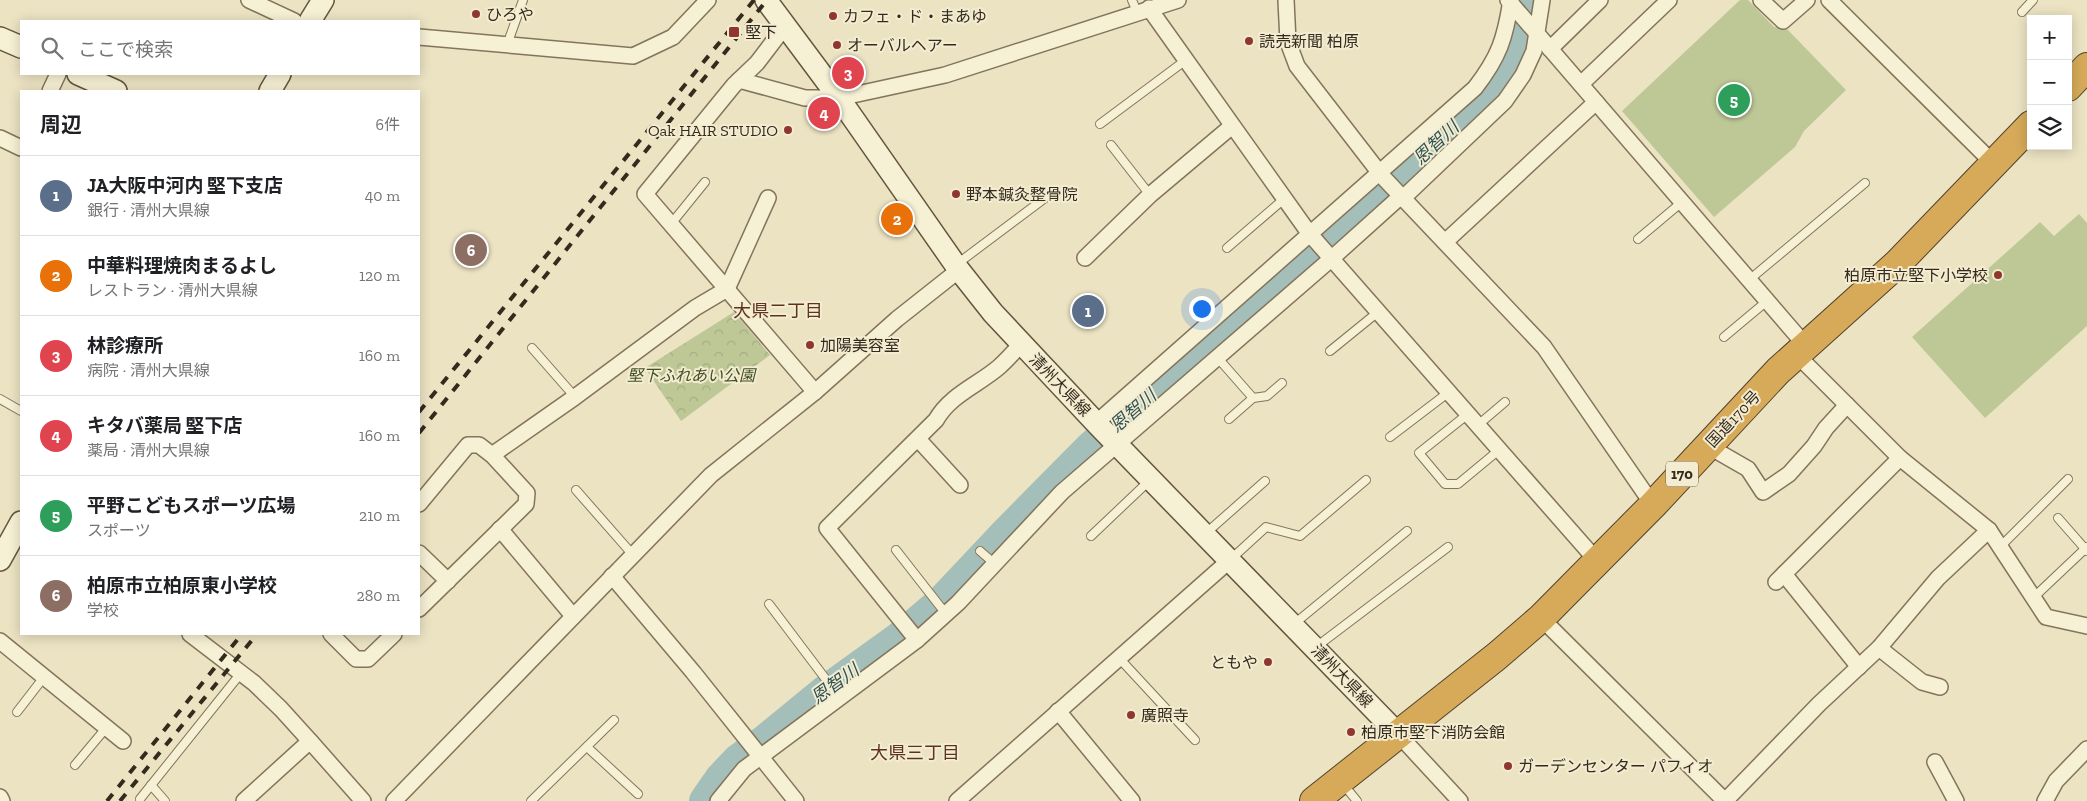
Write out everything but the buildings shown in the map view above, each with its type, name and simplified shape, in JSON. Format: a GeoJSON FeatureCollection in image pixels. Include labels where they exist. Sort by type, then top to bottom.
{"type":"FeatureCollection","features":[{"type":"Feature","properties":{"kind":"highway"},"geometry":{"type":"LineString","coordinates":[[2072,83],[2087,67]]}},
{"type":"Feature","properties":{"kind":"highway","name":"国道170号"},"geometry":{"type":"LineString","coordinates":[[1314,801],[1497,656],[1541,618],[1653,505],[1778,371],[1898,263],[2027,130]]}},
{"type":"Feature","properties":{"kind":"main road"},"geometry":{"type":"LineString","coordinates":[[311,20],[323,0]]}},
{"type":"Feature","properties":{"kind":"main road","name":"清州大県線"},"geometry":{"type":"LineString","coordinates":[[777,9],[957,268],[992,313],[1398,734]]}},
{"type":"Feature","properties":{"kind":"main road"},"geometry":{"type":"LineString","coordinates":[[0,38],[20,48]]}},
{"type":"Feature","properties":{"kind":"main road"},"geometry":{"type":"LineString","coordinates":[[80,75],[114,90]]}},
{"type":"Feature","properties":{"kind":"main road"},"geometry":{"type":"LineString","coordinates":[[271,90],[279,75]]}},
{"type":"Feature","properties":{"kind":"main road"},"geometry":{"type":"LineString","coordinates":[[2,554],[20,524]]}},
{"type":"Feature","properties":{"kind":"street"},"geometry":{"type":"LineString","coordinates":[[248,0],[292,20]]}},
{"type":"Feature","properties":{"kind":"street"},"geometry":{"type":"LineString","coordinates":[[420,37],[633,56],[673,37],[708,0]]}},
{"type":"Feature","properties":{"kind":"street"},"geometry":{"type":"LineString","coordinates":[[739,80],[805,98],[839,98],[945,75],[1139,7],[1178,0]]}},
{"type":"Feature","properties":{"kind":"street"},"geometry":{"type":"LineString","coordinates":[[1286,0],[1288,42],[1298,66],[1381,174],[1544,347],[1653,505]]}},
{"type":"Feature","properties":{"kind":"street"},"geometry":{"type":"LineString","coordinates":[[718,801],[758,751],[839,695],[912,634],[944,613],[995,564],[1062,492],[1115,442],[1217,357],[1401,196],[1505,101],[1522,75],[1534,51],[1534,30],[1542,0]]}},
{"type":"Feature","properties":{"kind":"street"},"geometry":{"type":"LineString","coordinates":[[1550,48],[1600,0]]}},
{"type":"Feature","properties":{"kind":"street"},"geometry":{"type":"LineString","coordinates":[[1581,84],[1669,0]]}},
{"type":"Feature","properties":{"kind":"street"},"geometry":{"type":"LineString","coordinates":[[1760,0],[1783,21],[1807,0]]}},
{"type":"Feature","properties":{"kind":"street"},"geometry":{"type":"LineString","coordinates":[[1828,0],[1994,164]]}},
{"type":"Feature","properties":{"kind":"street"},"geometry":{"type":"LineString","coordinates":[[1097,424],[1381,174],[1474,88],[1491,67],[1502,46],[1511,3]]}},
{"type":"Feature","properties":{"kind":"street"},"geometry":{"type":"LineString","coordinates":[[1511,3],[1768,301],[1802,350],[1847,405],[1900,458],[1989,530],[2046,617],[2087,626]]}},
{"type":"Feature","properties":{"kind":"street"},"geometry":{"type":"LineString","coordinates":[[1139,7],[1186,60],[1310,235],[1598,562]]}},
{"type":"Feature","properties":{"kind":"street"},"geometry":{"type":"LineString","coordinates":[[777,9],[757,63],[739,80],[645,194],[815,392]]}},
{"type":"Feature","properties":{"kind":"street"},"geometry":{"type":"LineString","coordinates":[[50,90],[58,75]]}},
{"type":"Feature","properties":{"kind":"street"},"geometry":{"type":"LineString","coordinates":[[1445,242],[1596,102]]}},
{"type":"Feature","properties":{"kind":"street"},"geometry":{"type":"LineString","coordinates":[[1085,258],[1150,195],[1232,126]]}},
{"type":"Feature","properties":{"kind":"street"},"geometry":{"type":"LineString","coordinates":[[0,138],[20,148]]}},
{"type":"Feature","properties":{"kind":"street"},"geometry":{"type":"LineString","coordinates":[[492,455],[575,397],[695,308],[727,289],[768,198]]}},
{"type":"Feature","properties":{"kind":"street"},"geometry":{"type":"LineString","coordinates":[[394,801],[711,475],[815,392],[957,268]]}},
{"type":"Feature","properties":{"kind":"street"},"geometry":{"type":"LineString","coordinates":[[912,634],[828,528],[936,420],[941,411],[968,387],[999,366],[1021,344]]}},
{"type":"Feature","properties":{"kind":"street"},"geometry":{"type":"LineString","coordinates":[[1708,446],[1748,469],[1762,492],[1789,474],[1847,405]]}},
{"type":"Feature","properties":{"kind":"street"},"geometry":{"type":"LineString","coordinates":[[918,438],[960,485]]}},
{"type":"Feature","properties":{"kind":"street"},"geometry":{"type":"LineString","coordinates":[[420,503],[468,445],[479,445],[492,455],[527,493],[526,504],[420,608]]}},
{"type":"Feature","properties":{"kind":"street"},"geometry":{"type":"LineString","coordinates":[[1859,666],[1780,578],[1900,458]]}},
{"type":"Feature","properties":{"kind":"street"},"geometry":{"type":"LineString","coordinates":[[500,529],[573,616]]}},
{"type":"Feature","properties":{"kind":"street"},"geometry":{"type":"LineString","coordinates":[[1541,618],[1725,801],[1819,704],[1879,648],[1938,578],[1989,530]]}},
{"type":"Feature","properties":{"kind":"street"},"geometry":{"type":"LineString","coordinates":[[420,554],[448,580]]}},
{"type":"Feature","properties":{"kind":"street"},"geometry":{"type":"LineString","coordinates":[[962,799],[1230,560]]}},
{"type":"Feature","properties":{"kind":"street"},"geometry":{"type":"LineString","coordinates":[[612,576],[758,751],[796,801]]}},
{"type":"Feature","properties":{"kind":"street"},"geometry":{"type":"LineString","coordinates":[[191,635],[241,673],[281,709],[363,801]]}},
{"type":"Feature","properties":{"kind":"street"},"geometry":{"type":"LineString","coordinates":[[332,635],[356,658],[368,659],[393,635]]}},
{"type":"Feature","properties":{"kind":"street"},"geometry":{"type":"LineString","coordinates":[[0,641],[123,741]]}},
{"type":"Feature","properties":{"kind":"street"},"geometry":{"type":"LineString","coordinates":[[1879,648],[1922,682],[1940,686]]}},
{"type":"Feature","properties":{"kind":"street"},"geometry":{"type":"LineString","coordinates":[[1058,712],[1132,801]]}},
{"type":"Feature","properties":{"kind":"street"},"geometry":{"type":"LineString","coordinates":[[1398,734],[1460,801]]}},
{"type":"Feature","properties":{"kind":"street"},"geometry":{"type":"LineString","coordinates":[[244,801],[310,741]]}},
{"type":"Feature","properties":{"kind":"street"},"geometry":{"type":"LineString","coordinates":[[2046,801],[2056,781],[2087,749]]}},
{"type":"Feature","properties":{"kind":"street"},"geometry":{"type":"LineString","coordinates":[[1935,762],[1956,801]]}},
{"type":"Feature","properties":{"kind":"street"},"geometry":{"type":"LineString","coordinates":[[0,797],[2,801]]}},
{"type":"Feature","properties":{"kind":"lane"},"geometry":{"type":"LineString","coordinates":[[507,45],[523,0]]}},
{"type":"Feature","properties":{"kind":"lane"},"geometry":{"type":"LineString","coordinates":[[2022,12],[2033,0]]}},
{"type":"Feature","properties":{"kind":"lane"},"geometry":{"type":"LineString","coordinates":[[1100,124],[1186,60]]}},
{"type":"Feature","properties":{"kind":"lane"},"geometry":{"type":"LineString","coordinates":[[1111,145],[1150,195]]}},
{"type":"Feature","properties":{"kind":"lane"},"geometry":{"type":"LineString","coordinates":[[671,224],[705,182]]}},
{"type":"Feature","properties":{"kind":"lane"},"geometry":{"type":"LineString","coordinates":[[1749,280],[1866,183]]}},
{"type":"Feature","properties":{"kind":"lane"},"geometry":{"type":"LineString","coordinates":[[957,268],[1045,198]]}},
{"type":"Feature","properties":{"kind":"lane"},"geometry":{"type":"LineString","coordinates":[[1227,248],[1284,199]]}},
{"type":"Feature","properties":{"kind":"lane"},"geometry":{"type":"LineString","coordinates":[[1638,238],[1682,202]]}},
{"type":"Feature","properties":{"kind":"lane"},"geometry":{"type":"LineString","coordinates":[[1724,337],[1768,301]]}},
{"type":"Feature","properties":{"kind":"lane"},"geometry":{"type":"LineString","coordinates":[[1330,351],[1378,312]]}},
{"type":"Feature","properties":{"kind":"lane"},"geometry":{"type":"LineString","coordinates":[[532,348],[575,397]]}},
{"type":"Feature","properties":{"kind":"lane"},"geometry":{"type":"LineString","coordinates":[[1217,357],[1253,398]]}},
{"type":"Feature","properties":{"kind":"lane"},"geometry":{"type":"LineString","coordinates":[[1229,419],[1253,398],[1267,396],[1282,383]]}},
{"type":"Feature","properties":{"kind":"lane"},"geometry":{"type":"LineString","coordinates":[[1390,437],[1449,392]]}},
{"type":"Feature","properties":{"kind":"lane"},"geometry":{"type":"LineString","coordinates":[[0,400],[20,410]]}},
{"type":"Feature","properties":{"kind":"lane"},"geometry":{"type":"LineString","coordinates":[[1499,450],[1458,484],[1445,484],[1419,453],[1473,419],[1505,402]]}},
{"type":"Feature","properties":{"kind":"lane"},"geometry":{"type":"LineString","coordinates":[[1091,536],[1151,479]]}},
{"type":"Feature","properties":{"kind":"lane"},"geometry":{"type":"LineString","coordinates":[[2000,546],[2068,479]]}},
{"type":"Feature","properties":{"kind":"lane"},"geometry":{"type":"LineString","coordinates":[[1230,560],[1266,527],[1300,536],[1366,480]]}},
{"type":"Feature","properties":{"kind":"lane"},"geometry":{"type":"LineString","coordinates":[[1205,534],[1265,481]]}},
{"type":"Feature","properties":{"kind":"lane"},"geometry":{"type":"LineString","coordinates":[[576,490],[633,555]]}},
{"type":"Feature","properties":{"kind":"lane"},"geometry":{"type":"LineString","coordinates":[[2033,598],[2086,549],[2058,518]]}},
{"type":"Feature","properties":{"kind":"lane"},"geometry":{"type":"LineString","coordinates":[[1293,625],[1407,531]]}},
{"type":"Feature","properties":{"kind":"lane"},"geometry":{"type":"LineString","coordinates":[[1315,648],[1448,547]]}},
{"type":"Feature","properties":{"kind":"lane"},"geometry":{"type":"LineString","coordinates":[[896,550],[944,613]]}},
{"type":"Feature","properties":{"kind":"lane"},"geometry":{"type":"LineString","coordinates":[[980,551],[995,564]]}},
{"type":"Feature","properties":{"kind":"lane"},"geometry":{"type":"LineString","coordinates":[[769,604],[839,695]]}},
{"type":"Feature","properties":{"kind":"lane"},"geometry":{"type":"LineString","coordinates":[[1119,658],[1195,740]]}},
{"type":"Feature","properties":{"kind":"lane"},"geometry":{"type":"LineString","coordinates":[[140,799],[241,673]]}},
{"type":"Feature","properties":{"kind":"lane"},"geometry":{"type":"LineString","coordinates":[[17,712],[44,677]]}},
{"type":"Feature","properties":{"kind":"lane"},"geometry":{"type":"LineString","coordinates":[[532,801],[614,720]]}},
{"type":"Feature","properties":{"kind":"lane"},"geometry":{"type":"LineString","coordinates":[[75,765],[106,728]]}},
{"type":"Feature","properties":{"kind":"lane"},"geometry":{"type":"LineString","coordinates":[[587,747],[638,794]]}},
{"type":"Feature","properties":{"kind":"lane"},"geometry":{"type":"LineString","coordinates":[[1340,780],[1358,801]]}},
{"type":"Feature","properties":{"kind":"lane"},"geometry":{"type":"LineString","coordinates":[[151,785],[165,801]]}},
{"type":"Feature","properties":{"kind":"green space"},"geometry":{"type":"Polygon","coordinates":[[[1740,0],[1748,0],[1774,27],[1787,29],[1846,90],[1804,131],[1795,147],[1714,217],[1622,111],[1740,0]]]}},
{"type":"Feature","properties":{"kind":"green space"},"geometry":{"type":"Polygon","coordinates":[[[2079,214],[2087,223],[2087,326],[1985,418],[1912,337],[2040,222],[2054,236],[2079,214]]]}},
{"type":"Feature","properties":{"kind":"green space","name":"堅下ふれあい公園"},"geometry":{"type":"Polygon","coordinates":[[[734,312],[770,355],[681,421],[645,368],[734,312]]]}},
{"type":"Feature","properties":{"kind":"waterway","name":"恩智川"},"geometry":{"type":"LineString","coordinates":[[705,801],[721,778],[738,760],[824,692],[899,638],[941,602],[1091,447],[1402,175],[1499,85],[1520,45],[1527,0]]}},
{"type":"Feature","properties":{"kind":"railway"},"geometry":{"type":"LineString","coordinates":[[420,411],[754,0]]}},
{"type":"Feature","properties":{"kind":"railway"},"geometry":{"type":"LineString","coordinates":[[420,432],[767,0]]}},
{"type":"Feature","properties":{"kind":"railway"},"geometry":{"type":"LineString","coordinates":[[107,801],[241,635]]}},
{"type":"Feature","properties":{"kind":"railway"},"geometry":{"type":"LineString","coordinates":[[120,801],[256,635]]}},
{"type":"Feature","properties":{"kind":"place","name":"ひろや"},"geometry":{"type":"Point","coordinates":[476,14]}},
{"type":"Feature","properties":{"kind":"place","name":"カフェ・ド・まあゆ"},"geometry":{"type":"Point","coordinates":[833,16]}},
{"type":"Feature","properties":{"kind":"place","name":"堅下"},"geometry":{"type":"Point","coordinates":[734,32]}},
{"type":"Feature","properties":{"kind":"place","name":"読売新聞 柏原"},"geometry":{"type":"Point","coordinates":[1249,41]}},
{"type":"Feature","properties":{"kind":"place","name":"オーバルヘアー"},"geometry":{"type":"Point","coordinates":[837,45]}},
{"type":"Feature","properties":{"kind":"place","name":"林診療所"},"geometry":{"type":"Point","coordinates":[848,73]}},
{"type":"Feature","properties":{"kind":"place","name":"平野こどもスポーツ広場"},"geometry":{"type":"Point","coordinates":[1734,100]}},
{"type":"Feature","properties":{"kind":"place","name":"キタバ薬局 堅下店"},"geometry":{"type":"Point","coordinates":[824,113]}},
{"type":"Feature","properties":{"kind":"place","name":"Oak HAIR STUDIO"},"geometry":{"type":"Point","coordinates":[788,130]}},
{"type":"Feature","properties":{"kind":"place","name":"野本鍼灸整骨院"},"geometry":{"type":"Point","coordinates":[956,194]}},
{"type":"Feature","properties":{"kind":"place","name":"中華料理焼肉まるよし"},"geometry":{"type":"Point","coordinates":[897,219]}},
{"type":"Feature","properties":{"kind":"place","name":"柏原市立柏原東小学校"},"geometry":{"type":"Point","coordinates":[471,250]}},
{"type":"Feature","properties":{"kind":"place","name":"柏原市立堅下小学校"},"geometry":{"type":"Point","coordinates":[1998,275]}},
{"type":"Feature","properties":{"kind":"place","name":"JA大阪中河内 堅下支店"},"geometry":{"type":"Point","coordinates":[1088,311]}},
{"type":"Feature","properties":{"kind":"place","name":"加陽美容室"},"geometry":{"type":"Point","coordinates":[810,345]}},
{"type":"Feature","properties":{"kind":"place","name":"ともや"},"geometry":{"type":"Point","coordinates":[1268,662]}},
{"type":"Feature","properties":{"kind":"place","name":"廣照寺"},"geometry":{"type":"Point","coordinates":[1131,715]}},
{"type":"Feature","properties":{"kind":"place","name":"柏原市堅下消防会館"},"geometry":{"type":"Point","coordinates":[1351,732]}},
{"type":"Feature","properties":{"kind":"place","name":"ガーデンセンター パフィオ"},"geometry":{"type":"Point","coordinates":[1508,766]}},
{"type":"Feature","properties":{"kind":"district","name":"大県二丁目"},"geometry":{"type":"Point","coordinates":[778,311]}},
{"type":"Feature","properties":{"kind":"district","name":"大県三丁目"},"geometry":{"type":"Point","coordinates":[915,753]}}]}
